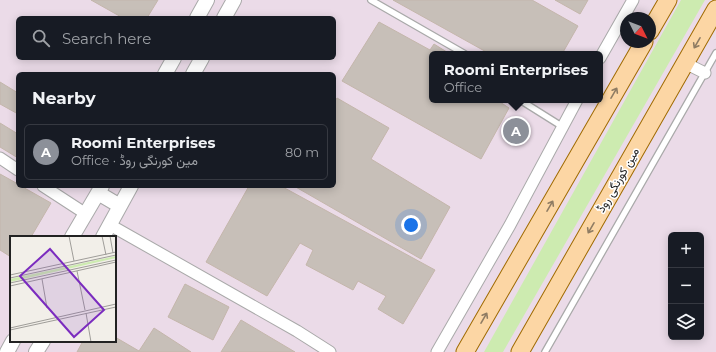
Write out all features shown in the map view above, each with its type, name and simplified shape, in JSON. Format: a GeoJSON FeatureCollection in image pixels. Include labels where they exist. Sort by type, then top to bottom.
{"type":"FeatureCollection","features":[{"type":"Feature","properties":{"kind":"main road"},"geometry":{"type":"LineString","coordinates":[[656,21],[668,0]]}},
{"type":"Feature","properties":{"kind":"main road","name":"مین کورنگی روڈ"},"geometry":{"type":"LineString","coordinates":[[520,352],[716,9]]}},
{"type":"Feature","properties":{"kind":"main road"},"geometry":{"type":"LineString","coordinates":[[465,352],[641,48]]}},
{"type":"Feature","properties":{"kind":"street"},"geometry":{"type":"LineString","coordinates":[[198,16],[207,0]]}},
{"type":"Feature","properties":{"kind":"street"},"geometry":{"type":"LineString","coordinates":[[225,16],[234,0]]}},
{"type":"Feature","properties":{"kind":"street"},"geometry":{"type":"LineString","coordinates":[[627,12],[633,0]]}},
{"type":"Feature","properties":{"kind":"street"},"geometry":{"type":"LineString","coordinates":[[603,53],[620,26]]}},
{"type":"Feature","properties":{"kind":"street"},"geometry":{"type":"LineString","coordinates":[[166,72],[173,60]]}},
{"type":"Feature","properties":{"kind":"street"},"geometry":{"type":"LineString","coordinates":[[194,72],[201,60]]}},
{"type":"Feature","properties":{"kind":"street"},"geometry":{"type":"LineString","coordinates":[[685,63],[705,73]]}},
{"type":"Feature","properties":{"kind":"street"},"geometry":{"type":"LineString","coordinates":[[437,352],[510,225],[575,103]]}},
{"type":"Feature","properties":{"kind":"street"},"geometry":{"type":"LineString","coordinates":[[0,158],[16,169]]}},
{"type":"Feature","properties":{"kind":"street"},"geometry":{"type":"LineString","coordinates":[[46,188],[86,214]]}},
{"type":"Feature","properties":{"kind":"street"},"geometry":{"type":"LineString","coordinates":[[116,236],[106,231],[130,188]]}},
{"type":"Feature","properties":{"kind":"street"},"geometry":{"type":"LineString","coordinates":[[73,236],[100,189],[120,206]]}},
{"type":"Feature","properties":{"kind":"street"},"geometry":{"type":"LineString","coordinates":[[116,236],[297,331],[330,352]]}},
{"type":"Feature","properties":{"kind":"street"},"geometry":{"type":"LineString","coordinates":[[6,352],[12,342]]}},
{"type":"Feature","properties":{"kind":"street"},"geometry":{"type":"LineString","coordinates":[[36,352],[42,342]]}},
{"type":"Feature","properties":{"kind":"lane"},"geometry":{"type":"LineString","coordinates":[[372,0],[460,51]]}},
{"type":"Feature","properties":{"kind":"lane"},"geometry":{"type":"LineString","coordinates":[[545,352],[716,53]]}},
{"type":"Feature","properties":{"kind":"lane"},"geometry":{"type":"LineString","coordinates":[[525,103],[563,127]]}},
{"type":"Feature","properties":{"kind":"shaded area"},"geometry":{"type":"Polygon","coordinates":[[[0,0],[716,0],[716,352],[0,352],[0,0]]]}},
{"type":"Feature","properties":{"kind":"green space"},"geometry":{"type":"Polygon","coordinates":[[[681,0],[705,0],[503,352],[484,352],[654,48],[656,48],[656,45],[681,0]]]}},
{"type":"Feature","properties":{"kind":"building"},"geometry":{"type":"Polygon","coordinates":[[[91,0],[158,0],[148,16],[119,16],[91,0]]]}},
{"type":"Feature","properties":{"kind":"building"},"geometry":{"type":"Polygon","coordinates":[[[393,0],[532,0],[578,26],[564,51],[485,51],[393,0]]]}},
{"type":"Feature","properties":{"kind":"building"},"geometry":{"type":"Polygon","coordinates":[[[555,0],[588,0],[580,14],[555,0]]]}},
{"type":"Feature","properties":{"kind":"building"},"geometry":{"type":"Polygon","coordinates":[[[379,22],[430,50],[434,44],[445,51],[429,51],[429,103],[502,103],[509,108],[481,159],[342,81],[379,22]]]}},
{"type":"Feature","properties":{"kind":"building"},"geometry":{"type":"Polygon","coordinates":[[[0,82],[16,92],[16,113],[0,104],[0,82]]]}},
{"type":"Feature","properties":{"kind":"building"},"geometry":{"type":"Polygon","coordinates":[[[337,98],[389,128],[371,159],[450,207],[421,259],[297,188],[336,188],[337,98]]]}},
{"type":"Feature","properties":{"kind":"building"},"geometry":{"type":"Polygon","coordinates":[[[0,123],[16,133],[16,157],[0,147],[0,123]]]}},
{"type":"Feature","properties":{"kind":"building"},"geometry":{"type":"Polygon","coordinates":[[[0,174],[16,183],[16,188],[25,188],[51,203],[32,236],[10,236],[10,256],[0,250],[0,174]]]}},
{"type":"Feature","properties":{"kind":"building"},"geometry":{"type":"Polygon","coordinates":[[[248,188],[285,188],[435,270],[403,324],[378,309],[386,296],[358,281],[353,290],[306,265],[313,250],[300,243],[267,296],[206,262],[248,188]]]}},
{"type":"Feature","properties":{"kind":"building"},"geometry":{"type":"Polygon","coordinates":[[[185,284],[229,307],[213,340],[168,317],[185,284]]]}},
{"type":"Feature","properties":{"kind":"building"},"geometry":{"type":"Polygon","coordinates":[[[241,320],[295,352],[221,352],[241,320]]]}},
{"type":"Feature","properties":{"kind":"building"},"geometry":{"type":"Polygon","coordinates":[[[154,328],[191,352],[77,352],[82,342],[116,342],[116,338],[139,351],[154,328]]]}},
{"type":"Feature","properties":{"kind":"place","name":"Roomi Enterprises"},"geometry":{"type":"Point","coordinates":[516,131]}}]}
